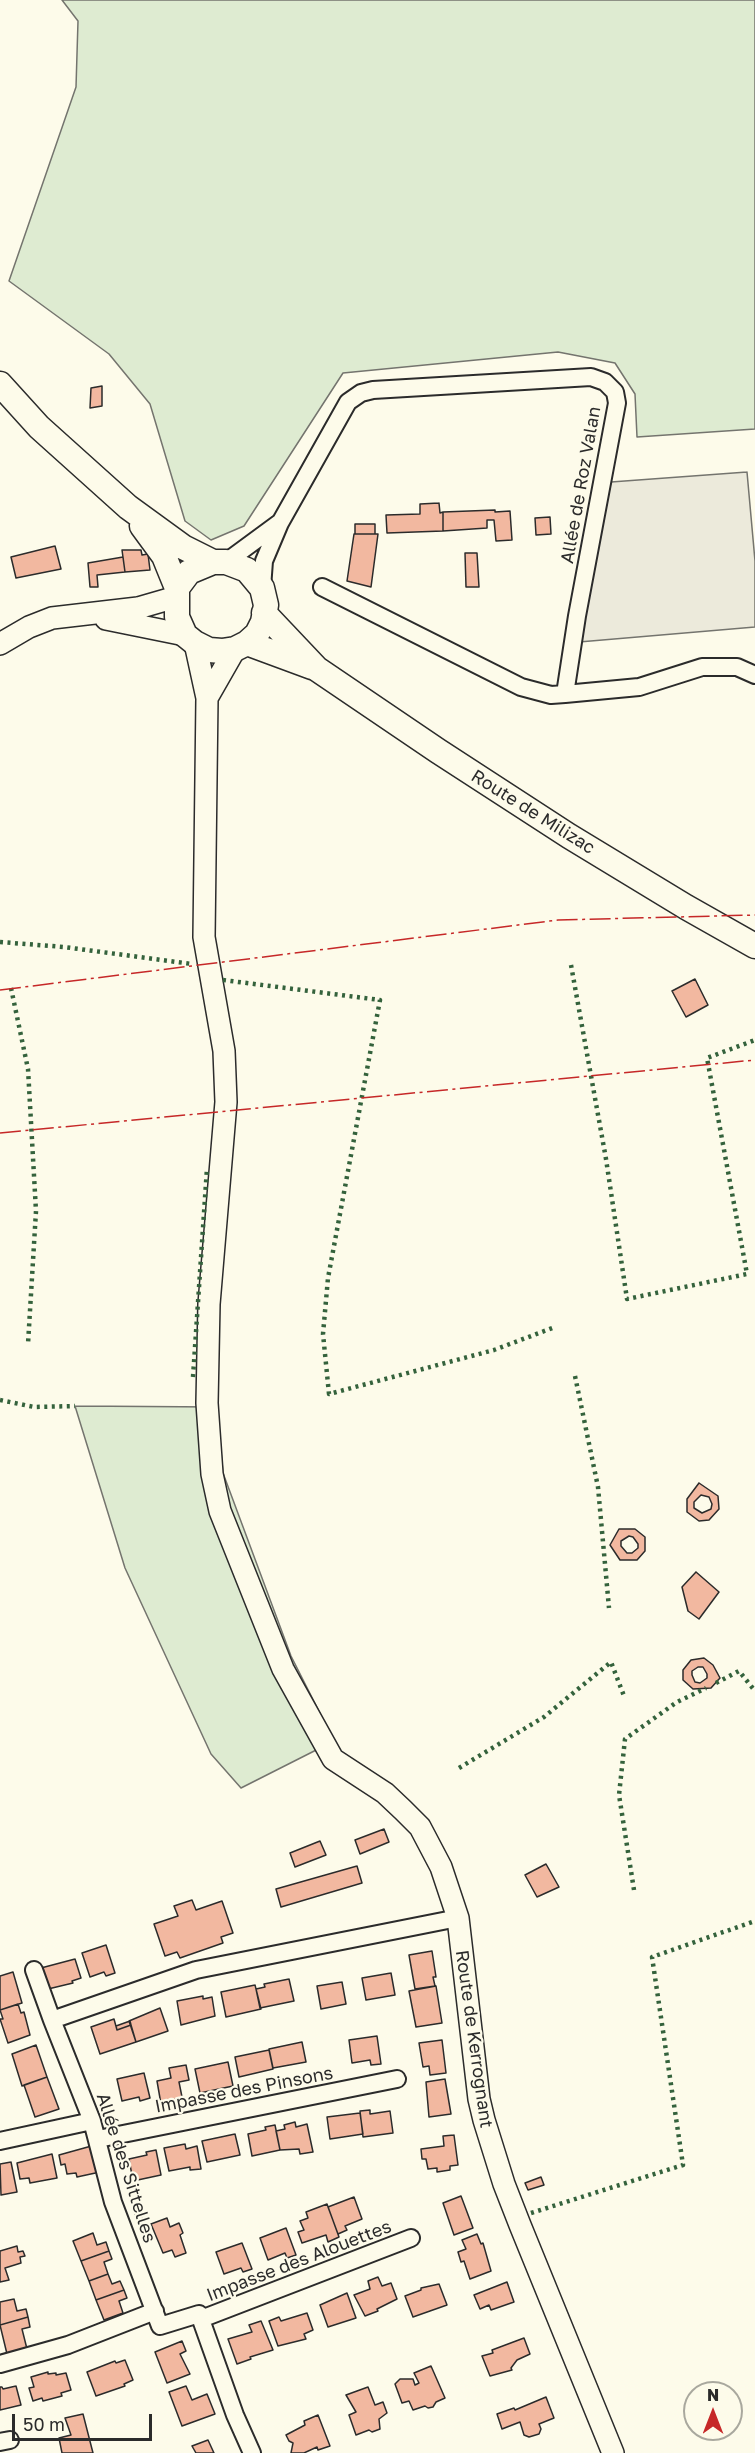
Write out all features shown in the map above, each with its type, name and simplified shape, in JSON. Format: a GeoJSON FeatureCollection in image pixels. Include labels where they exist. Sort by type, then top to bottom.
{"type":"FeatureCollection","features":[{"type":"Feature","properties":{"kind":"main road"},"geometry":{"type":"LineString","coordinates":[[0,384],[39,427],[128,507],[183,547],[219,562],[247,570],[262,588],[266,605],[257,634],[241,646],[222,651],[209,650],[190,639],[177,617],[177,592],[164,556],[128,507]]}},
{"type":"Feature","properties":{"kind":"main road"},"geometry":{"type":"LineString","coordinates":[[177,592],[189,572],[219,562]]}},
{"type":"Feature","properties":{"kind":"main road","name":"Route de Milizac"},"geometry":{"type":"LineString","coordinates":[[264,613],[317,669],[569,836],[755,946]]}},
{"type":"Feature","properties":{"kind":"main road","name":"Route de Milizac"},"geometry":{"type":"LineString","coordinates":[[241,646],[317,669]]}},
{"type":"Feature","properties":{"kind":"street","name":"Allée de Roz Valan"},"geometry":{"type":"LineString","coordinates":[[262,588],[264,561],[280,523],[348,402],[362,393],[373,390],[591,377],[605,382],[615,392],[617,403],[577,616],[565,694]]}},
{"type":"Feature","properties":{"kind":"street","name":"Allée de Roz Valan"},"geometry":{"type":"LineString","coordinates":[[219,562],[280,523]]}},
{"type":"Feature","properties":{"kind":"street"},"geometry":{"type":"LineString","coordinates":[[322,587],[521,687],[550,695],[639,687],[702,667],[737,667],[755,675]]}},
{"type":"Feature","properties":{"kind":"street"},"geometry":{"type":"LineString","coordinates":[[0,644],[29,627],[52,618],[138,608],[177,592]]}},
{"type":"Feature","properties":{"kind":"street"},"geometry":{"type":"LineString","coordinates":[[82,615],[190,639],[207,698]]}},
{"type":"Feature","properties":{"kind":"street"},"geometry":{"type":"LineString","coordinates":[[207,698],[241,646]]}},
{"type":"Feature","properties":{"kind":"street","name":"Route de Kerrognant"},"geometry":{"type":"LineString","coordinates":[[207,698],[204,936],[224,1051],[226,1102],[209,1304],[207,1403],[212,1474],[220,1511],[283,1669],[333,1759],[385,1793],[420,1827],[441,1867],[458,1918],[479,2099],[487,2130],[516,2215],[613,2453]]}},
{"type":"Feature","properties":{"kind":"street"},"geometry":{"type":"LineString","coordinates":[[52,2020],[196,1970],[458,1918]]}},
{"type":"Feature","properties":{"kind":"street","name":"Allée des Sittelles"},"geometry":{"type":"LineString","coordinates":[[34,1970],[92,2121],[113,2202],[156,2311]]}},
{"type":"Feature","properties":{"kind":"street","name":"Impasse des Pinsons"},"geometry":{"type":"LineString","coordinates":[[98,2139],[396,2079]]}},
{"type":"Feature","properties":{"kind":"street"},"geometry":{"type":"LineString","coordinates":[[0,2141],[92,2121]]}},
{"type":"Feature","properties":{"kind":"street","name":"Impasse des Alouettes"},"geometry":{"type":"LineString","coordinates":[[201,2319],[411,2238]]}},
{"type":"Feature","properties":{"kind":"street"},"geometry":{"type":"LineString","coordinates":[[0,2364],[68,2345],[156,2311],[160,2326],[199,2314],[235,2415],[252,2453]]}},
{"type":"Feature","properties":{"kind":"green space"},"geometry":{"type":"Polygon","coordinates":[[[62,0],[755,0],[755,429],[637,437],[635,394],[615,363],[558,352],[343,373],[244,526],[211,540],[185,521],[150,404],[109,354],[9,281],[76,87],[78,21],[62,0]]]}},
{"type":"Feature","properties":{"kind":"green space"},"geometry":{"type":"Polygon","coordinates":[[[75,1406],[217,1407],[223,1473],[291,1656],[334,1741],[241,1788],[211,1754],[125,1568],[75,1406]]]}},
{"type":"Feature","properties":{"kind":"shaded area"},"geometry":{"type":"Polygon","coordinates":[[[747,472],[755,561],[755,627],[579,642],[611,482],[747,472]]]}},
{"type":"Feature","properties":{"kind":"building"},"geometry":{"type":"Polygon","coordinates":[[[102,386],[102,406],[90,408],[91,388],[102,386]]]}},
{"type":"Feature","properties":{"kind":"building"},"geometry":{"type":"Polygon","coordinates":[[[439,503],[440,513],[443,512],[443,531],[387,533],[386,515],[420,514],[420,504],[439,503]]]}},
{"type":"Feature","properties":{"kind":"building"},"geometry":{"type":"Polygon","coordinates":[[[495,510],[495,512],[510,511],[512,540],[496,541],[494,520],[487,520],[487,528],[443,531],[443,512],[495,510]]]}},
{"type":"Feature","properties":{"kind":"building"},"geometry":{"type":"Polygon","coordinates":[[[550,517],[551,534],[536,535],[535,518],[550,517]]]}},
{"type":"Feature","properties":{"kind":"building"},"geometry":{"type":"Polygon","coordinates":[[[355,524],[375,524],[375,534],[355,534],[355,524]]]}},
{"type":"Feature","properties":{"kind":"building"},"geometry":{"type":"Polygon","coordinates":[[[354,534],[378,534],[371,587],[347,581],[354,534]]]}},
{"type":"Feature","properties":{"kind":"building"},"geometry":{"type":"Polygon","coordinates":[[[55,546],[61,569],[16,578],[11,557],[55,546]]]}},
{"type":"Feature","properties":{"kind":"building"},"geometry":{"type":"Polygon","coordinates":[[[122,550],[141,550],[142,555],[148,554],[150,570],[125,572],[122,550]]]}},
{"type":"Feature","properties":{"kind":"building"},"geometry":{"type":"Polygon","coordinates":[[[465,553],[477,553],[479,587],[466,587],[465,553]]]}},
{"type":"Feature","properties":{"kind":"building"},"geometry":{"type":"Polygon","coordinates":[[[123,557],[125,572],[97,575],[98,587],[90,587],[88,563],[123,557]]]}},
{"type":"Feature","properties":{"kind":"building"},"geometry":{"type":"Polygon","coordinates":[[[695,979],[708,1005],[686,1017],[672,991],[695,979]]]}},
{"type":"Feature","properties":{"kind":"building"},"geometry":{"type":"Polygon","coordinates":[[[699,1483],[718,1496],[719,1509],[709,1520],[699,1521],[687,1512],[687,1499],[699,1483]],[[701,1495],[694,1502],[694,1508],[702,1513],[711,1509],[712,1504],[709,1497],[701,1495]]]}},
{"type":"Feature","properties":{"kind":"building"},"geometry":{"type":"Polygon","coordinates":[[[619,1529],[635,1529],[645,1537],[645,1551],[637,1560],[620,1560],[610,1545],[619,1529]],[[629,1536],[621,1541],[621,1546],[627,1553],[632,1553],[638,1548],[633,1537],[629,1536]]]}},
{"type":"Feature","properties":{"kind":"building"},"geometry":{"type":"Polygon","coordinates":[[[696,1572],[719,1592],[699,1619],[688,1611],[682,1587],[696,1572]]]}},
{"type":"Feature","properties":{"kind":"building"},"geometry":{"type":"Polygon","coordinates":[[[704,1658],[713,1665],[720,1678],[711,1688],[693,1689],[683,1680],[683,1670],[691,1660],[704,1658]],[[703,1667],[692,1671],[695,1682],[700,1683],[707,1678],[703,1667]]]}},
{"type":"Feature","properties":{"kind":"building"},"geometry":{"type":"Polygon","coordinates":[[[384,1829],[389,1842],[360,1854],[355,1840],[384,1829]]]}},
{"type":"Feature","properties":{"kind":"building"},"geometry":{"type":"Polygon","coordinates":[[[320,1841],[326,1855],[295,1867],[290,1853],[320,1841]]]}},
{"type":"Feature","properties":{"kind":"building"},"geometry":{"type":"Polygon","coordinates":[[[546,1864],[559,1887],[537,1897],[525,1875],[546,1864]]]}},
{"type":"Feature","properties":{"kind":"building"},"geometry":{"type":"Polygon","coordinates":[[[357,1866],[362,1883],[281,1907],[276,1889],[357,1866]]]}},
{"type":"Feature","properties":{"kind":"building"},"geometry":{"type":"Polygon","coordinates":[[[192,1900],[196,1910],[222,1901],[233,1933],[221,1937],[223,1943],[180,1958],[177,1952],[165,1956],[154,1924],[178,1916],[174,1906],[192,1900]]]}},
{"type":"Feature","properties":{"kind":"building"},"geometry":{"type":"Polygon","coordinates":[[[106,1945],[115,1973],[106,1976],[104,1972],[90,1977],[82,1953],[106,1945]]]}},
{"type":"Feature","properties":{"kind":"building"},"geometry":{"type":"Polygon","coordinates":[[[432,1951],[435,1986],[415,1989],[409,1955],[432,1951]]]}},
{"type":"Feature","properties":{"kind":"building"},"geometry":{"type":"Polygon","coordinates":[[[75,1959],[81,1978],[72,1981],[73,1983],[48,1989],[41,1968],[75,1959]]]}},
{"type":"Feature","properties":{"kind":"building"},"geometry":{"type":"Polygon","coordinates":[[[13,1972],[22,2003],[0,2010],[0,1976],[13,1972]]]}},
{"type":"Feature","properties":{"kind":"building"},"geometry":{"type":"Polygon","coordinates":[[[391,1973],[395,1995],[366,2000],[362,1978],[391,1973]]]}},
{"type":"Feature","properties":{"kind":"building"},"geometry":{"type":"Polygon","coordinates":[[[289,1979],[294,2001],[260,2008],[256,1989],[265,1987],[264,1984],[289,1979]]]}},
{"type":"Feature","properties":{"kind":"building"},"geometry":{"type":"Polygon","coordinates":[[[342,1982],[346,2004],[321,2009],[317,1986],[342,1982]]]}},
{"type":"Feature","properties":{"kind":"building"},"geometry":{"type":"Polygon","coordinates":[[[255,1985],[261,2009],[226,2017],[221,1992],[255,1985]]]}},
{"type":"Feature","properties":{"kind":"building"},"geometry":{"type":"Polygon","coordinates":[[[436,1986],[442,2023],[416,2027],[409,1991],[436,1986]]]}},
{"type":"Feature","properties":{"kind":"building"},"geometry":{"type":"Polygon","coordinates":[[[203,1996],[203,1999],[212,1997],[215,2016],[181,2025],[177,2001],[203,1996]]]}},
{"type":"Feature","properties":{"kind":"building"},"geometry":{"type":"Polygon","coordinates":[[[18,2004],[21,2013],[24,2012],[30,2035],[8,2043],[0,2019],[3,2019],[0,2010],[18,2004]]]}},
{"type":"Feature","properties":{"kind":"building"},"geometry":{"type":"Polygon","coordinates":[[[160,2008],[168,2031],[136,2042],[129,2021],[160,2008]]]}},
{"type":"Feature","properties":{"kind":"building"},"geometry":{"type":"Polygon","coordinates":[[[114,2019],[117,2030],[131,2025],[136,2042],[100,2054],[91,2027],[114,2019]]]}},
{"type":"Feature","properties":{"kind":"building"},"geometry":{"type":"Polygon","coordinates":[[[130,2021],[131,2025],[117,2030],[116,2026],[130,2021]]]}},
{"type":"Feature","properties":{"kind":"building"},"geometry":{"type":"Polygon","coordinates":[[[377,2036],[381,2064],[371,2065],[370,2060],[352,2063],[349,2040],[377,2036]]]}},
{"type":"Feature","properties":{"kind":"building"},"geometry":{"type":"Polygon","coordinates":[[[442,2040],[446,2073],[430,2075],[429,2066],[423,2067],[419,2043],[442,2040]]]}},
{"type":"Feature","properties":{"kind":"building"},"geometry":{"type":"Polygon","coordinates":[[[302,2042],[306,2062],[273,2068],[269,2049],[302,2042]]]}},
{"type":"Feature","properties":{"kind":"building"},"geometry":{"type":"Polygon","coordinates":[[[36,2045],[47,2077],[22,2086],[12,2054],[36,2045]]]}},
{"type":"Feature","properties":{"kind":"building"},"geometry":{"type":"Polygon","coordinates":[[[269,2050],[273,2069],[239,2077],[235,2057],[269,2050]]]}},
{"type":"Feature","properties":{"kind":"building"},"geometry":{"type":"Polygon","coordinates":[[[228,2062],[233,2086],[200,2093],[195,2069],[228,2062]]]}},
{"type":"Feature","properties":{"kind":"building"},"geometry":{"type":"Polygon","coordinates":[[[186,2065],[189,2080],[179,2082],[182,2097],[161,2104],[157,2081],[171,2078],[169,2068],[186,2065]]]}},
{"type":"Feature","properties":{"kind":"building"},"geometry":{"type":"Polygon","coordinates":[[[144,2073],[150,2098],[140,2101],[139,2097],[122,2101],[117,2079],[144,2073]]]}},
{"type":"Feature","properties":{"kind":"building"},"geometry":{"type":"Polygon","coordinates":[[[47,2077],[59,2109],[35,2117],[24,2085],[47,2077]]]}},
{"type":"Feature","properties":{"kind":"building"},"geometry":{"type":"Polygon","coordinates":[[[445,2079],[451,2114],[429,2117],[426,2082],[445,2079]]]}},
{"type":"Feature","properties":{"kind":"building"},"geometry":{"type":"Polygon","coordinates":[[[370,2110],[370,2114],[390,2111],[393,2133],[363,2137],[360,2111],[370,2110]]]}},
{"type":"Feature","properties":{"kind":"building"},"geometry":{"type":"Polygon","coordinates":[[[360,2113],[363,2134],[330,2139],[327,2117],[360,2113]]]}},
{"type":"Feature","properties":{"kind":"building"},"geometry":{"type":"Polygon","coordinates":[[[295,2122],[296,2127],[307,2124],[313,2152],[300,2154],[299,2149],[280,2150],[276,2131],[285,2129],[284,2125],[295,2122]]]}},
{"type":"Feature","properties":{"kind":"building"},"geometry":{"type":"Polygon","coordinates":[[[275,2125],[280,2150],[252,2156],[248,2134],[266,2130],[265,2127],[275,2125]]]}},
{"type":"Feature","properties":{"kind":"building"},"geometry":{"type":"Polygon","coordinates":[[[235,2134],[240,2155],[207,2162],[202,2141],[235,2134]]]}},
{"type":"Feature","properties":{"kind":"building"},"geometry":{"type":"Polygon","coordinates":[[[454,2135],[458,2165],[450,2166],[450,2170],[437,2172],[437,2168],[428,2169],[426,2159],[422,2159],[421,2149],[444,2146],[443,2136],[454,2135]]]}},
{"type":"Feature","properties":{"kind":"building"},"geometry":{"type":"Polygon","coordinates":[[[185,2144],[186,2149],[197,2146],[201,2169],[190,2170],[190,2167],[169,2171],[164,2148],[185,2144]]]}},
{"type":"Feature","properties":{"kind":"building"},"geometry":{"type":"Polygon","coordinates":[[[95,2145],[100,2172],[77,2177],[76,2173],[67,2174],[65,2164],[61,2165],[59,2155],[95,2145]]]}},
{"type":"Feature","properties":{"kind":"building"},"geometry":{"type":"Polygon","coordinates":[[[156,2150],[161,2175],[133,2181],[129,2159],[147,2155],[146,2152],[156,2150]]]}},
{"type":"Feature","properties":{"kind":"building"},"geometry":{"type":"Polygon","coordinates":[[[52,2154],[57,2178],[30,2183],[29,2178],[20,2179],[17,2163],[52,2154]]]}},
{"type":"Feature","properties":{"kind":"building"},"geometry":{"type":"Polygon","coordinates":[[[11,2162],[17,2192],[1,2195],[0,2164],[11,2162]]]}},
{"type":"Feature","properties":{"kind":"building"},"geometry":{"type":"Polygon","coordinates":[[[541,2177],[544,2185],[528,2190],[525,2183],[541,2177]]]}},
{"type":"Feature","properties":{"kind":"building"},"geometry":{"type":"Polygon","coordinates":[[[461,2196],[473,2228],[454,2235],[443,2203],[461,2196]]]}},
{"type":"Feature","properties":{"kind":"building"},"geometry":{"type":"Polygon","coordinates":[[[354,2197],[362,2219],[345,2226],[347,2230],[338,2234],[328,2207],[354,2197]]]}},
{"type":"Feature","properties":{"kind":"building"},"geometry":{"type":"Polygon","coordinates":[[[327,2204],[339,2237],[328,2242],[326,2235],[302,2243],[298,2232],[304,2230],[300,2221],[308,2218],[306,2212],[327,2204]]]}},
{"type":"Feature","properties":{"kind":"building"},"geometry":{"type":"Polygon","coordinates":[[[140,2208],[143,2218],[137,2220],[134,2210],[140,2208]]]}},
{"type":"Feature","properties":{"kind":"building"},"geometry":{"type":"Polygon","coordinates":[[[167,2218],[170,2227],[179,2223],[186,2253],[175,2257],[172,2250],[163,2253],[151,2224],[167,2218]]]}},
{"type":"Feature","properties":{"kind":"building"},"geometry":{"type":"Polygon","coordinates":[[[286,2228],[296,2255],[287,2258],[285,2253],[268,2260],[260,2238],[286,2228]]]}},
{"type":"Feature","properties":{"kind":"building"},"geometry":{"type":"Polygon","coordinates":[[[93,2233],[97,2245],[106,2242],[109,2251],[81,2261],[73,2241],[93,2233]]]}},
{"type":"Feature","properties":{"kind":"building"},"geometry":{"type":"Polygon","coordinates":[[[477,2234],[481,2244],[483,2243],[491,2271],[470,2279],[464,2261],[461,2262],[458,2252],[466,2249],[462,2240],[477,2234]]]}},
{"type":"Feature","properties":{"kind":"building"},"geometry":{"type":"Polygon","coordinates":[[[242,2243],[252,2269],[243,2272],[241,2268],[224,2274],[216,2252],[242,2243]]]}},
{"type":"Feature","properties":{"kind":"building"},"geometry":{"type":"Polygon","coordinates":[[[17,2246],[18,2252],[23,2251],[25,2256],[20,2257],[21,2263],[5,2268],[9,2280],[0,2282],[0,2251],[17,2246]]]}},
{"type":"Feature","properties":{"kind":"building"},"geometry":{"type":"Polygon","coordinates":[[[109,2251],[112,2259],[104,2262],[108,2274],[89,2281],[81,2261],[109,2251]]]}},
{"type":"Feature","properties":{"kind":"building"},"geometry":{"type":"Polygon","coordinates":[[[108,2274],[112,2284],[120,2281],[124,2290],[96,2300],[89,2281],[108,2274]]]}},
{"type":"Feature","properties":{"kind":"building"},"geometry":{"type":"Polygon","coordinates":[[[378,2277],[382,2286],[391,2283],[397,2299],[365,2316],[354,2295],[370,2289],[368,2281],[378,2277]]]}},
{"type":"Feature","properties":{"kind":"building"},"geometry":{"type":"Polygon","coordinates":[[[507,2282],[514,2302],[491,2310],[489,2305],[480,2309],[474,2295],[507,2282]]]}},
{"type":"Feature","properties":{"kind":"building"},"geometry":{"type":"Polygon","coordinates":[[[439,2284],[447,2305],[413,2317],[405,2296],[421,2288],[439,2284]]]}},
{"type":"Feature","properties":{"kind":"building"},"geometry":{"type":"Polygon","coordinates":[[[124,2290],[127,2298],[119,2301],[123,2313],[104,2320],[96,2300],[124,2290]]]}},
{"type":"Feature","properties":{"kind":"building"},"geometry":{"type":"Polygon","coordinates":[[[347,2293],[356,2318],[328,2327],[320,2305],[347,2293]]]}},
{"type":"Feature","properties":{"kind":"building"},"geometry":{"type":"Polygon","coordinates":[[[14,2299],[17,2311],[26,2309],[28,2317],[0,2325],[0,2302],[14,2299]]]}},
{"type":"Feature","properties":{"kind":"building"},"geometry":{"type":"Polygon","coordinates":[[[307,2313],[313,2330],[304,2334],[306,2339],[278,2346],[269,2321],[279,2317],[281,2321],[307,2313]]]}},
{"type":"Feature","properties":{"kind":"building"},"geometry":{"type":"Polygon","coordinates":[[[28,2317],[30,2327],[22,2329],[27,2349],[7,2354],[0,2325],[28,2317]]]}},
{"type":"Feature","properties":{"kind":"building"},"geometry":{"type":"Polygon","coordinates":[[[261,2321],[273,2350],[250,2357],[251,2359],[237,2364],[228,2339],[252,2332],[249,2325],[261,2321]]]}},
{"type":"Feature","properties":{"kind":"building"},"geometry":{"type":"Polygon","coordinates":[[[524,2338],[530,2354],[517,2360],[512,2370],[490,2376],[482,2356],[524,2338]]]}},
{"type":"Feature","properties":{"kind":"building"},"geometry":{"type":"Polygon","coordinates":[[[182,2341],[186,2351],[180,2354],[190,2374],[167,2383],[155,2352],[182,2341]]]}},
{"type":"Feature","properties":{"kind":"building"},"geometry":{"type":"Polygon","coordinates":[[[125,2360],[133,2380],[124,2384],[125,2386],[96,2396],[87,2372],[115,2361],[116,2363],[125,2360]]]}},
{"type":"Feature","properties":{"kind":"building"},"geometry":{"type":"Polygon","coordinates":[[[431,2366],[445,2398],[436,2402],[433,2407],[425,2406],[413,2410],[409,2401],[402,2403],[395,2384],[400,2379],[413,2379],[415,2385],[419,2383],[414,2373],[431,2366]]]}},
{"type":"Feature","properties":{"kind":"building"},"geometry":{"type":"Polygon","coordinates":[[[48,2372],[48,2374],[56,2373],[56,2375],[66,2373],[71,2390],[61,2393],[62,2396],[33,2401],[29,2388],[34,2387],[31,2377],[48,2372]]]}},
{"type":"Feature","properties":{"kind":"building"},"geometry":{"type":"Polygon","coordinates":[[[16,2386],[21,2405],[0,2410],[0,2387],[3,2389],[16,2386]]]}},
{"type":"Feature","properties":{"kind":"building"},"geometry":{"type":"Polygon","coordinates":[[[186,2386],[192,2400],[207,2394],[215,2414],[182,2426],[169,2392],[186,2386]]]}},
{"type":"Feature","properties":{"kind":"building"},"geometry":{"type":"Polygon","coordinates":[[[368,2387],[375,2405],[383,2402],[387,2413],[379,2419],[380,2429],[356,2435],[349,2415],[356,2412],[346,2395],[368,2387]]]}},
{"type":"Feature","properties":{"kind":"building"},"geometry":{"type":"Polygon","coordinates":[[[546,2397],[554,2418],[539,2424],[541,2429],[539,2434],[529,2437],[524,2435],[520,2422],[502,2429],[497,2414],[514,2408],[515,2410],[546,2397]]]}},
{"type":"Feature","properties":{"kind":"building"},"geometry":{"type":"Polygon","coordinates":[[[83,2414],[93,2453],[62,2453],[59,2438],[71,2435],[65,2418],[83,2414]]]}},
{"type":"Feature","properties":{"kind":"building"},"geometry":{"type":"Polygon","coordinates":[[[318,2415],[330,2446],[318,2450],[317,2447],[304,2453],[291,2453],[293,2443],[286,2435],[305,2425],[304,2421],[318,2415]]]}},
{"type":"Feature","properties":{"kind":"building"},"geometry":{"type":"Polygon","coordinates":[[[208,2440],[214,2453],[196,2453],[192,2446],[208,2440]]]}},
{"type":"Feature","properties":{"kind":"hedge"},"geometry":{"type":"LineString","coordinates":[[0,942],[64,947],[192,964]]}},
{"type":"Feature","properties":{"kind":"hedge"},"geometry":{"type":"LineString","coordinates":[[571,965],[606,1159],[627,1299],[747,1274],[707,1058],[755,1040]]}},
{"type":"Feature","properties":{"kind":"hedge"},"geometry":{"type":"LineString","coordinates":[[223,980],[380,1000],[328,1278],[323,1334],[329,1394],[494,1350],[555,1327]]}},
{"type":"Feature","properties":{"kind":"hedge"},"geometry":{"type":"LineString","coordinates":[[11,988],[28,1069],[36,1211],[28,1344]]}},
{"type":"Feature","properties":{"kind":"hedge"},"geometry":{"type":"LineString","coordinates":[[193,1377],[207,1168]]}},
{"type":"Feature","properties":{"kind":"hedge"},"geometry":{"type":"LineString","coordinates":[[575,1376],[598,1487],[609,1608]]}},
{"type":"Feature","properties":{"kind":"hedge"},"geometry":{"type":"LineString","coordinates":[[0,1400],[34,1407],[75,1406]]}},
{"type":"Feature","properties":{"kind":"hedge"},"geometry":{"type":"LineString","coordinates":[[459,1768],[544,1717],[611,1662],[624,1696]]}},
{"type":"Feature","properties":{"kind":"hedge"},"geometry":{"type":"LineString","coordinates":[[716,1683],[739,1671],[755,1691]]}},
{"type":"Feature","properties":{"kind":"hedge"},"geometry":{"type":"LineString","coordinates":[[634,1890],[619,1795],[625,1739],[677,1702],[706,1688]]}},
{"type":"Feature","properties":{"kind":"hedge"},"geometry":{"type":"LineString","coordinates":[[531,2213],[683,2165],[652,1957],[755,1921]]}},
{"type":"Feature","properties":{"kind":"power"},"geometry":{"type":"LineString","coordinates":[[0,990],[558,920],[755,915]]}},
{"type":"Feature","properties":{"kind":"power"},"geometry":{"type":"LineString","coordinates":[[0,1133],[755,1060]]}}]}
